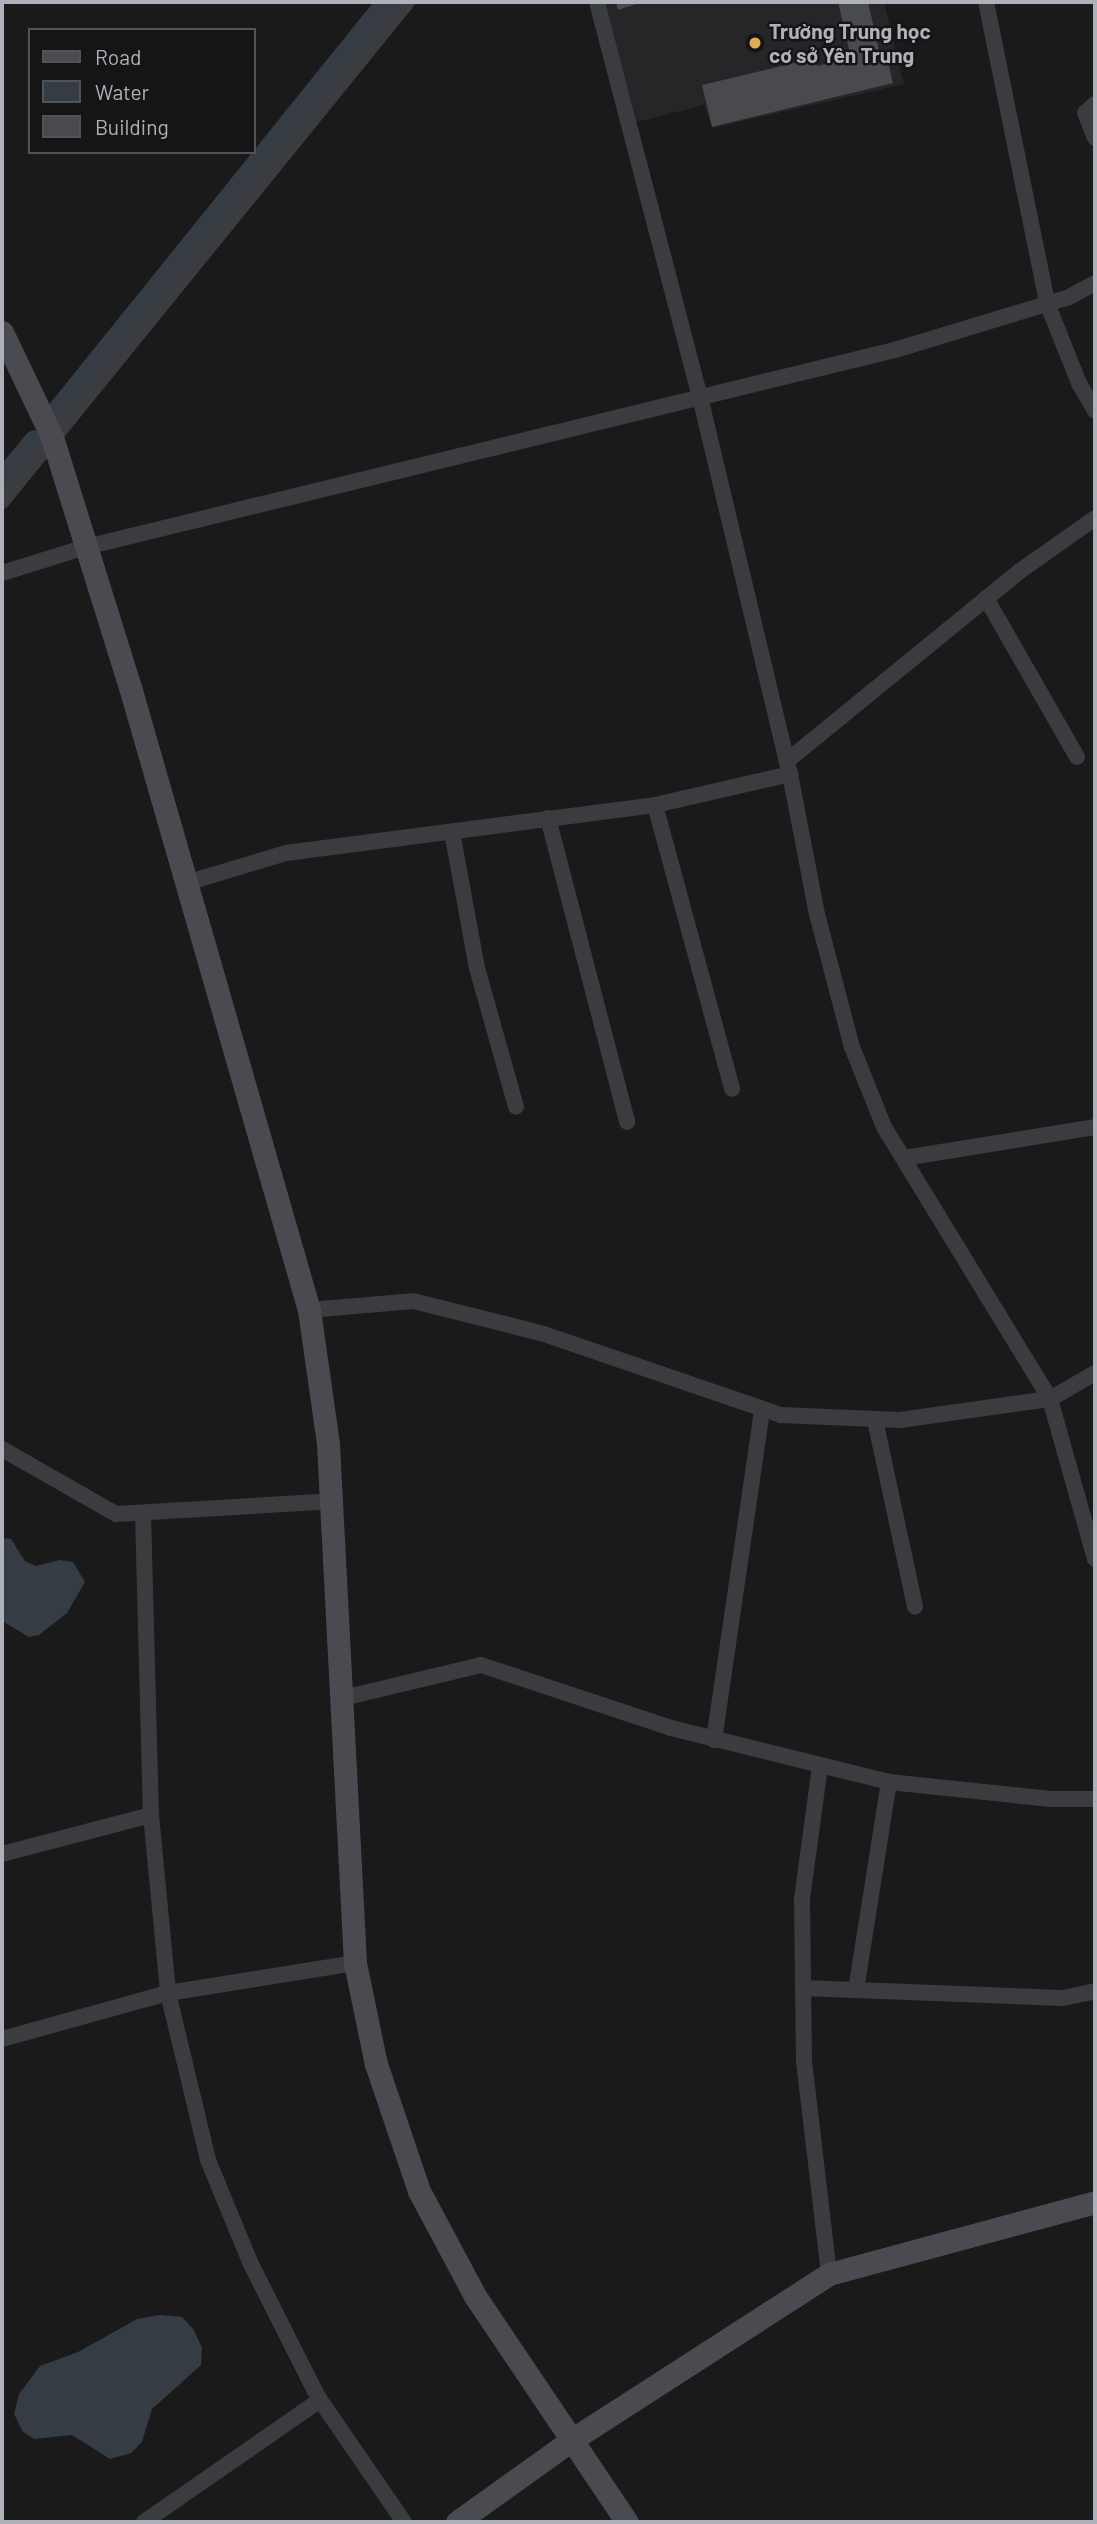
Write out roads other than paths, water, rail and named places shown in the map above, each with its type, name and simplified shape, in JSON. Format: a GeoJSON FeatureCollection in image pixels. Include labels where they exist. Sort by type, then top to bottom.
{"type":"FeatureCollection","features":[{"type":"Feature","properties":{"kind":"street"},"geometry":{"type":"LineString","coordinates":[[2,501],[407,2]]}},
{"type":"Feature","properties":{"kind":"street"},"geometry":{"type":"LineString","coordinates":[[597,2],[700,397],[789,768],[817,914],[852,1047],[865,1087],[904,1158],[1050,1399],[1095,1559]]}},
{"type":"Feature","properties":{"kind":"street"},"geometry":{"type":"LineString","coordinates":[[986,2],[1047,303],[1079,383],[1095,411]]}},
{"type":"Feature","properties":{"kind":"street"},"geometry":{"type":"LineString","coordinates":[[1095,104],[1085,113],[1095,138]]}},
{"type":"Feature","properties":{"kind":"street"},"geometry":{"type":"LineString","coordinates":[[2,573],[86,547],[895,349],[1047,303],[1095,284]]}},
{"type":"Feature","properties":{"kind":"street"},"geometry":{"type":"LineString","coordinates":[[2,332],[52,437],[186,883],[309,1310],[326,1420],[332,1501],[355,1963],[376,2064],[419,2191],[475,2296],[628,2522]]}},
{"type":"Feature","properties":{"kind":"street"},"geometry":{"type":"LineString","coordinates":[[186,883],[286,853],[655,804],[789,768],[986,598],[1095,518]]}},
{"type":"Feature","properties":{"kind":"street"},"geometry":{"type":"LineString","coordinates":[[986,598],[1077,757]]}},
{"type":"Feature","properties":{"kind":"street"},"geometry":{"type":"LineString","coordinates":[[655,804],[732,1089]]}},
{"type":"Feature","properties":{"kind":"street"},"geometry":{"type":"LineString","coordinates":[[548,818],[627,1122]]}},
{"type":"Feature","properties":{"kind":"street"},"geometry":{"type":"LineString","coordinates":[[452,832],[477,968],[516,1107]]}},
{"type":"Feature","properties":{"kind":"street"},"geometry":{"type":"LineString","coordinates":[[904,1158],[1095,1127]]}},
{"type":"Feature","properties":{"kind":"street"},"geometry":{"type":"LineString","coordinates":[[309,1310],[413,1301],[544,1334],[762,1410],[875,1420],[900,1420],[1050,1399],[1095,1373]]}},
{"type":"Feature","properties":{"kind":"street"},"geometry":{"type":"LineString","coordinates":[[714,1740],[762,1410]]}},
{"type":"Feature","properties":{"kind":"street"},"geometry":{"type":"LineString","coordinates":[[875,1420],[915,1607]]}},
{"type":"Feature","properties":{"kind":"street"},"geometry":{"type":"LineString","coordinates":[[2,1449],[116,1514],[332,1501]]}},
{"type":"Feature","properties":{"kind":"street"},"geometry":{"type":"LineString","coordinates":[[143,1513],[151,1815],[168,1993],[208,2160],[250,2262],[320,2400],[404,2522]]}},
{"type":"Feature","properties":{"kind":"street"},"geometry":{"type":"LineString","coordinates":[[343,1698],[481,1665],[714,1740],[888,1782],[1051,1799],[1095,1798]]}},
{"type":"Feature","properties":{"kind":"street"},"geometry":{"type":"LineString","coordinates":[[820,1766],[802,1899],[804,2061],[829,2274]]}},
{"type":"Feature","properties":{"kind":"street"},"geometry":{"type":"LineString","coordinates":[[856,1990],[888,1782]]}},
{"type":"Feature","properties":{"kind":"street"},"geometry":{"type":"LineString","coordinates":[[2,1854],[151,1815]]}},
{"type":"Feature","properties":{"kind":"street"},"geometry":{"type":"LineString","coordinates":[[2,2039],[168,1993],[355,1963]]}},
{"type":"Feature","properties":{"kind":"street"},"geometry":{"type":"LineString","coordinates":[[803,1988],[1063,1998],[1095,1991]]}},
{"type":"Feature","properties":{"kind":"street"},"geometry":{"type":"LineString","coordinates":[[457,2522],[573,2439],[829,2274],[1095,2202]]}},
{"type":"Feature","properties":{"kind":"street"},"geometry":{"type":"LineString","coordinates":[[144,2522],[320,2400]]}},
{"type":"Feature","properties":{"kind":"water"},"geometry":{"type":"Polygon","coordinates":[[[2,1538],[11,1539],[25,1561],[36,1566],[60,1560],[73,1562],[85,1582],[67,1613],[39,1635],[29,1637],[2,1621],[2,1538]]]}},
{"type":"Feature","properties":{"kind":"water"},"geometry":{"type":"Polygon","coordinates":[[[160,2315],[182,2317],[194,2330],[202,2348],[201,2365],[152,2409],[142,2442],[131,2453],[110,2459],[72,2435],[34,2439],[23,2432],[14,2414],[19,2394],[40,2366],[78,2352],[137,2319],[160,2315]]]}},
{"type":"Feature","properties":{"kind":"waterway"},"geometry":{"type":"LineString","coordinates":[[58,409],[386,2]]}},
{"type":"Feature","properties":{"kind":"waterway"},"geometry":{"type":"LineString","coordinates":[[2,479],[34,440]]}},
{"type":"Feature","properties":{"kind":"place","name":"Trường Trung học cơ sở Yên Trung"},"geometry":{"type":"Point","coordinates":[755,43]}}]}
